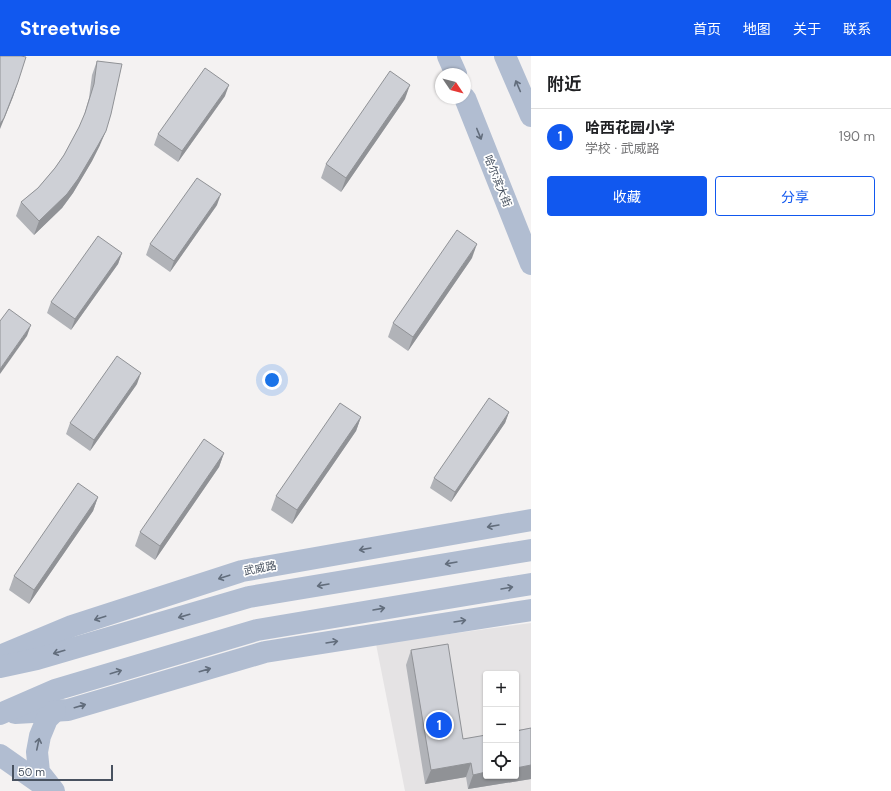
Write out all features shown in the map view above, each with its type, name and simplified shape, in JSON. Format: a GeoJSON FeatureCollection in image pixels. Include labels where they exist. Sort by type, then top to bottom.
{"type":"FeatureCollection","features":[{"type":"Feature","properties":{"kind":"main road"},"geometry":{"type":"LineString","coordinates":[[448,56],[453,68]]}},
{"type":"Feature","properties":{"kind":"main road"},"geometry":{"type":"LineString","coordinates":[[505,56],[531,116]]}},
{"type":"Feature","properties":{"kind":"main road","name":"哈尔滨大街"},"geometry":{"type":"LineString","coordinates":[[467,104],[531,264]]}},
{"type":"Feature","properties":{"kind":"main road","name":"武威路"},"geometry":{"type":"LineString","coordinates":[[0,656],[72,626],[242,571],[531,520]]}},
{"type":"Feature","properties":{"kind":"main road"},"geometry":{"type":"LineString","coordinates":[[0,667],[37,659],[249,597],[531,550]]}},
{"type":"Feature","properties":{"kind":"main road"},"geometry":{"type":"LineString","coordinates":[[0,714],[55,690],[257,630],[531,584]]}},
{"type":"Feature","properties":{"kind":"main road"},"geometry":{"type":"LineString","coordinates":[[0,714],[68,710],[265,652],[531,610]]}},
{"type":"Feature","properties":{"kind":"main road"},"geometry":{"type":"LineString","coordinates":[[53,791],[39,772],[37,752],[40,736],[47,719],[55,711]]}},
{"type":"Feature","properties":{"kind":"main road"},"geometry":{"type":"LineString","coordinates":[[0,755],[53,791]]}},
{"type":"Feature","properties":{"kind":"shaded area"},"geometry":{"type":"Polygon","coordinates":[[[531,623],[531,791],[405,791],[376,644],[531,623]]]}},
{"type":"Feature","properties":{"kind":"building"},"geometry":{"type":"Polygon","coordinates":[[[0,56],[26,57],[18,82],[4,118],[0,124],[0,56]]]}},
{"type":"Feature","properties":{"kind":"building"},"geometry":{"type":"Polygon","coordinates":[[[97,61],[122,64],[106,131],[78,179],[67,194],[39,221],[21,202],[38,188],[64,155],[85,113],[94,84],[97,61]]]}},
{"type":"Feature","properties":{"kind":"building"},"geometry":{"type":"Polygon","coordinates":[[[205,68],[229,85],[182,151],[158,134],[205,68]]]}},
{"type":"Feature","properties":{"kind":"building"},"geometry":{"type":"Polygon","coordinates":[[[390,71],[410,85],[346,178],[326,164],[390,71]]]}},
{"type":"Feature","properties":{"kind":"building"},"geometry":{"type":"Polygon","coordinates":[[[197,178],[221,194],[174,261],[150,244],[197,178]]]}},
{"type":"Feature","properties":{"kind":"building"},"geometry":{"type":"Polygon","coordinates":[[[457,230],[477,244],[413,337],[393,323],[457,230]]]}},
{"type":"Feature","properties":{"kind":"building"},"geometry":{"type":"Polygon","coordinates":[[[98,236],[122,253],[75,319],[51,302],[98,236]]]}},
{"type":"Feature","properties":{"kind":"building"},"geometry":{"type":"Polygon","coordinates":[[[9,309],[31,325],[0,369],[0,321],[9,309]]]}},
{"type":"Feature","properties":{"kind":"building"},"geometry":{"type":"Polygon","coordinates":[[[117,356],[141,373],[94,440],[70,423],[117,356]]]}},
{"type":"Feature","properties":{"kind":"building"},"geometry":{"type":"Polygon","coordinates":[[[489,398],[509,412],[455,492],[434,478],[489,398]]]}},
{"type":"Feature","properties":{"kind":"building"},"geometry":{"type":"Polygon","coordinates":[[[340,403],[361,417],[297,510],[276,496],[340,403]]]}},
{"type":"Feature","properties":{"kind":"building"},"geometry":{"type":"Polygon","coordinates":[[[204,439],[224,453],[160,546],[140,532],[204,439]]]}},
{"type":"Feature","properties":{"kind":"building"},"geometry":{"type":"Polygon","coordinates":[[[78,483],[98,497],[34,590],[14,576],[78,483]]]}},
{"type":"Feature","properties":{"kind":"building"},"geometry":{"type":"Polygon","coordinates":[[[448,644],[463,739],[483,736],[483,773],[473,775],[471,763],[431,770],[411,650],[448,644]]]}},
{"type":"Feature","properties":{"kind":"building"},"geometry":{"type":"Polygon","coordinates":[[[531,728],[531,765],[519,767],[519,743],[519,730],[531,728]]]}},
{"type":"Feature","properties":{"kind":"place","name":"哈西花园小学"},"geometry":{"type":"Point","coordinates":[439,725]}}]}
